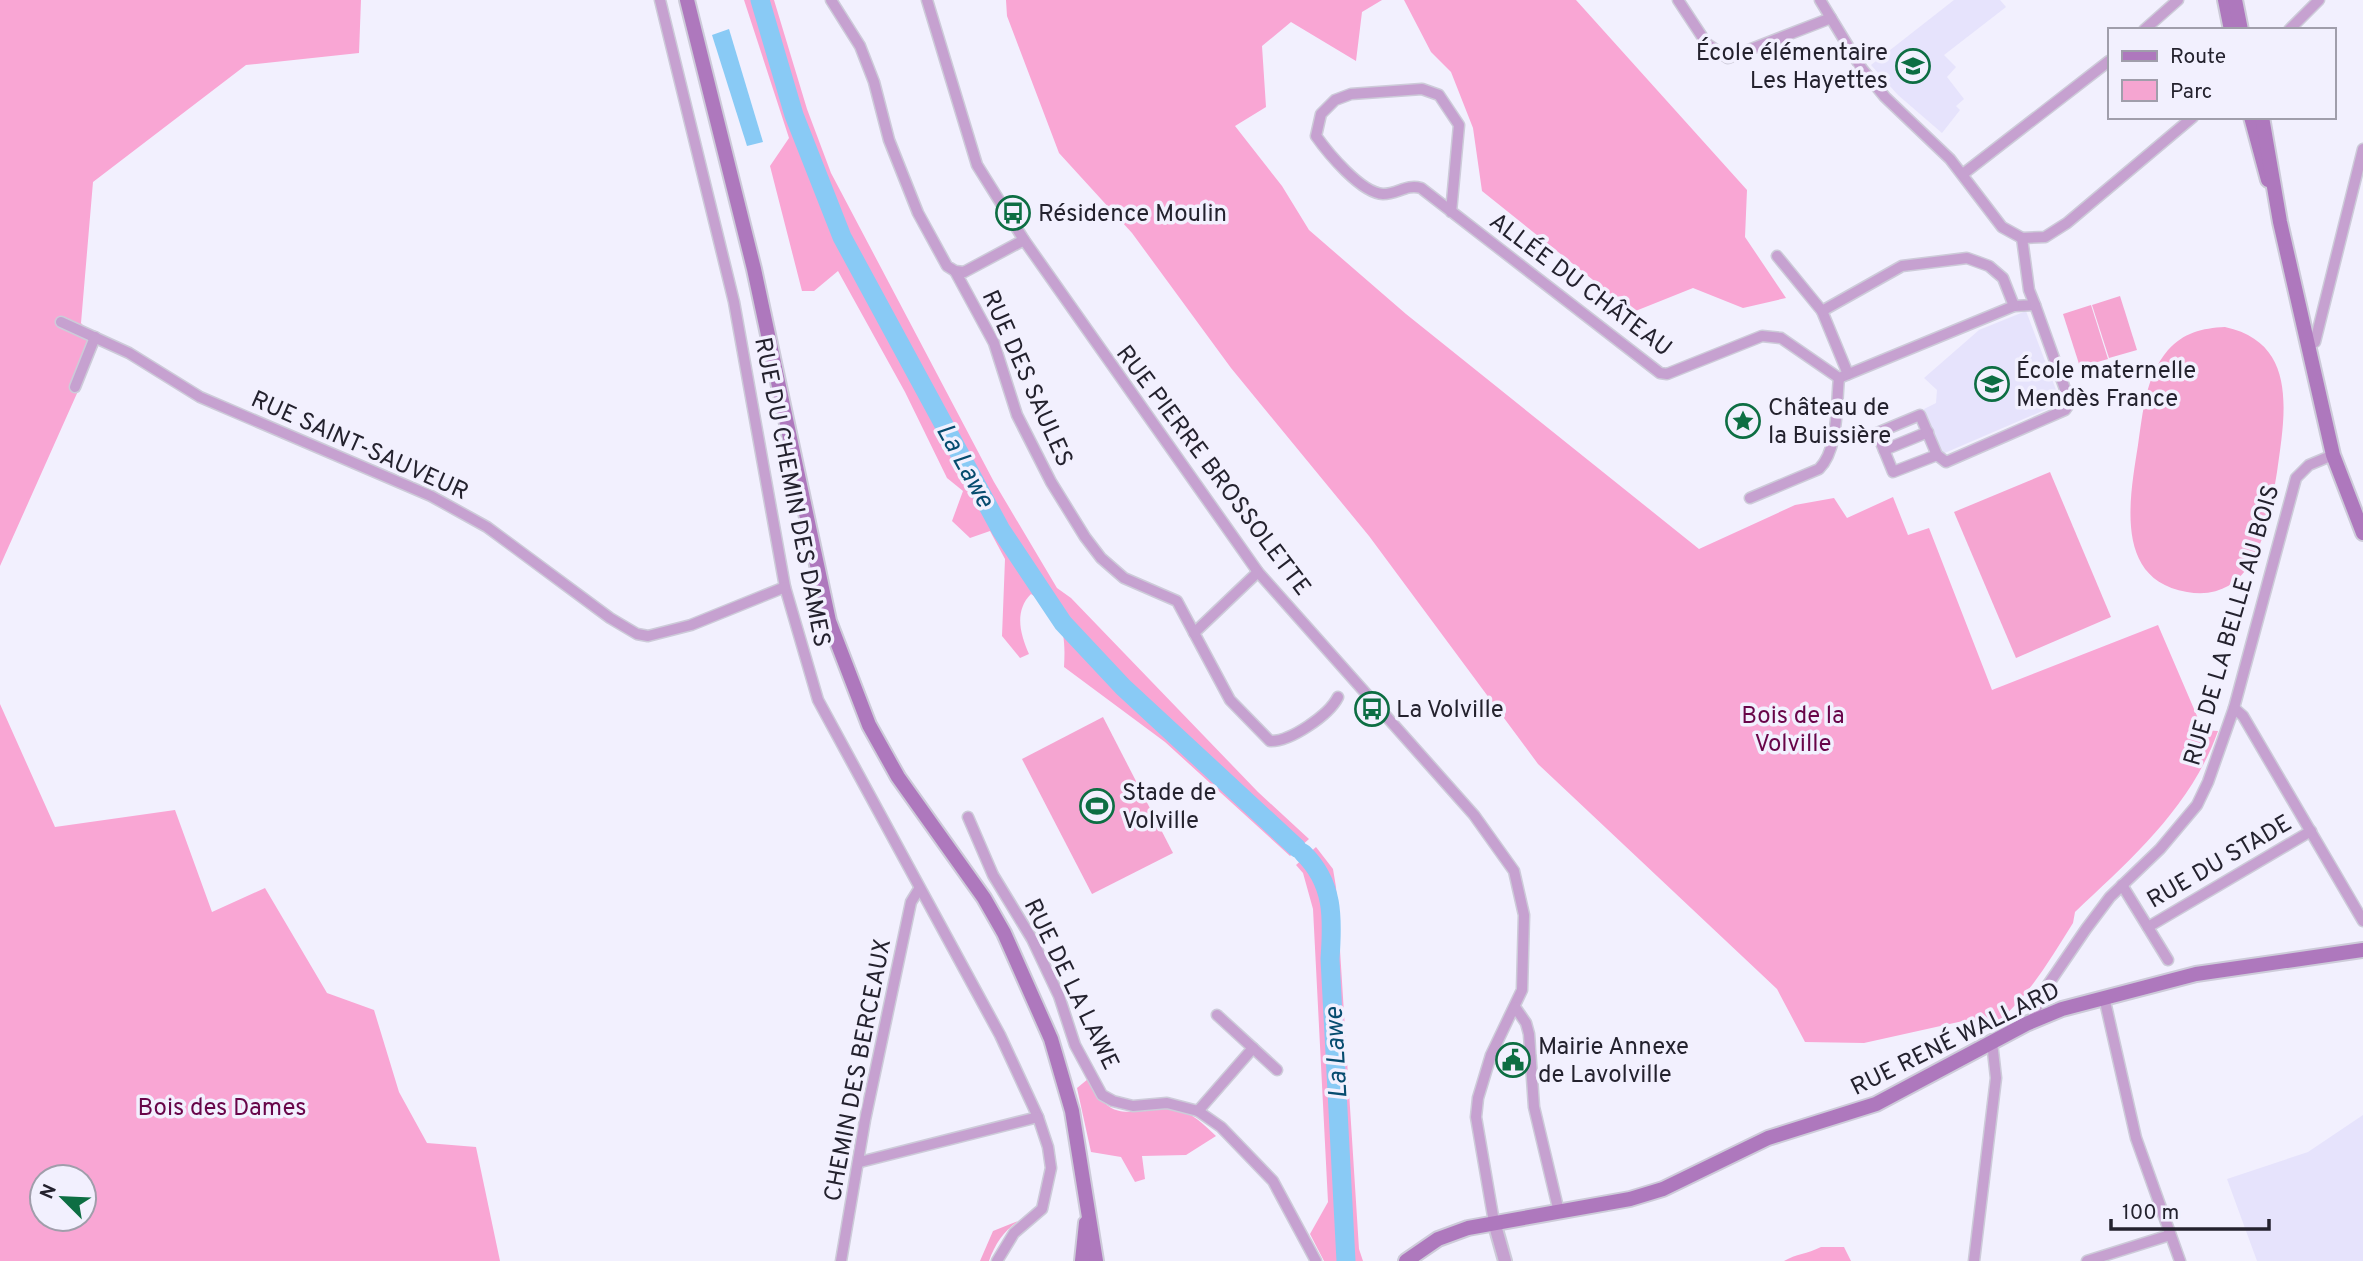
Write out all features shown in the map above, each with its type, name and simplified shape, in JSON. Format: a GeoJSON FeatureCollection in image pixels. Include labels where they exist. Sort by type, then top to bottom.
{"type":"FeatureCollection","features":[{"type":"Feature","properties":{"kind":"main road"},"geometry":{"type":"LineString","coordinates":[[687,0],[754,269],[829,621],[869,724],[898,776],[984,898],[1026,981],[1051,1039],[1072,1111],[1096,1261]]}},
{"type":"Feature","properties":{"kind":"main road"},"geometry":{"type":"LineString","coordinates":[[2225,0],[2231,28]]}},
{"type":"Feature","properties":{"kind":"main road"},"geometry":{"type":"LineString","coordinates":[[2235,0],[2241,28]]}},
{"type":"Feature","properties":{"kind":"main road"},"geometry":{"type":"LineString","coordinates":[[2251,119],[2276,205],[2333,455],[2363,533]]}},
{"type":"Feature","properties":{"kind":"main road"},"geometry":{"type":"LineString","coordinates":[[2262,119],[2272,162],[2276,205]]}},
{"type":"Feature","properties":{"kind":"main road","name":"RUE RENÉ WALLARD"},"geometry":{"type":"LineString","coordinates":[[1406,1261],[1455,1232],[1663,1189],[1768,1138],[1876,1104],[2035,1020],[2104,997],[2229,967],[2363,950]]}},
{"type":"Feature","properties":{"kind":"main road"},"geometry":{"type":"LineString","coordinates":[[1082,1261],[1087,1207]]}},
{"type":"Feature","properties":{"kind":"street","name":"RUE DU CHEMIN DES DAMES"},"geometry":{"type":"LineString","coordinates":[[660,0],[733,302],[785,587],[818,700],[875,800],[919,889],[1000,1035],[1038,1117],[1051,1160],[1042,1209],[1014,1233],[997,1261]]}},
{"type":"Feature","properties":{"kind":"street","name":"RUE DES SAULES"},"geometry":{"type":"LineString","coordinates":[[831,0],[860,46],[874,82],[889,140],[918,213],[947,266],[955,271],[994,343],[1017,415],[1051,482],[1101,558],[1139,587],[1170,596],[1194,633]]}},
{"type":"Feature","properties":{"kind":"street","name":"RUE PIERRE BROSSOLETTE"},"geometry":{"type":"LineString","coordinates":[[927,0],[977,165],[1024,240],[1258,572],[1474,815],[1514,871],[1524,915],[1525,968],[1515,1007],[1493,1049],[1478,1098],[1479,1138],[1494,1223]]}},
{"type":"Feature","properties":{"kind":"street"},"geometry":{"type":"LineString","coordinates":[[1678,0],[1707,44],[1728,58],[1831,19]]}},
{"type":"Feature","properties":{"kind":"street"},"geometry":{"type":"LineString","coordinates":[[2146,28],[2178,0]]}},
{"type":"Feature","properties":{"kind":"street"},"geometry":{"type":"LineString","coordinates":[[2291,28],[2319,0]]}},
{"type":"Feature","properties":{"kind":"street"},"geometry":{"type":"LineString","coordinates":[[1821,1],[1862,69],[1885,97],[1963,174],[2002,227],[2022,238],[2045,237],[2067,223],[2191,119]]}},
{"type":"Feature","properties":{"kind":"street"},"geometry":{"type":"LineString","coordinates":[[1963,174],[2108,62]]}},
{"type":"Feature","properties":{"kind":"street","name":"ALLÉE DU CHÂTEAU"},"geometry":{"type":"LineString","coordinates":[[1451,212],[1459,125],[1439,95],[1422,89],[1367,91],[1335,100],[1321,114],[1316,136],[1333,160],[1374,191],[1385,194],[1412,185],[1421,188],[1451,212],[1660,373],[1667,374],[1762,336],[1781,338],[1844,376]]}},
{"type":"Feature","properties":{"kind":"street"},"geometry":{"type":"LineString","coordinates":[[2307,346],[2315,342],[2363,149]]}},
{"type":"Feature","properties":{"kind":"street"},"geometry":{"type":"LineString","coordinates":[[1937,455],[1893,472],[1877,433],[1920,415],[1937,455],[1946,462],[2065,410],[2070,403],[2029,290],[2022,238]]}},
{"type":"Feature","properties":{"kind":"street"},"geometry":{"type":"LineString","coordinates":[[955,271],[964,272],[1024,240]]}},
{"type":"Feature","properties":{"kind":"street"},"geometry":{"type":"LineString","coordinates":[[1750,498],[1819,469],[1825,463],[1844,376],[1822,311],[1777,256]]}},
{"type":"Feature","properties":{"kind":"street"},"geometry":{"type":"LineString","coordinates":[[1822,311],[1909,263],[1967,258],[1989,266],[2003,278],[2014,306]]}},
{"type":"Feature","properties":{"kind":"street"},"geometry":{"type":"LineString","coordinates":[[1844,376],[2014,306],[2035,305]]}},
{"type":"Feature","properties":{"kind":"street","name":"RUE SAINT-SAUVEUR"},"geometry":{"type":"LineString","coordinates":[[61,322],[130,353],[200,397],[431,496],[486,527],[610,618],[637,634],[648,636],[691,625],[785,587]]}},
{"type":"Feature","properties":{"kind":"street"},"geometry":{"type":"LineString","coordinates":[[75,387],[95,337]]}},
{"type":"Feature","properties":{"kind":"street"},"geometry":{"type":"LineString","coordinates":[[1884,450],[1928,432]]}},
{"type":"Feature","properties":{"kind":"street","name":"RUE DE LA BELLE AU BOIS"},"geometry":{"type":"LineString","coordinates":[[2035,1020],[2035,1012],[2043,992],[2122,885],[2160,849],[2196,805],[2216,762],[2234,708],[2296,478],[2309,465],[2333,455]]}},
{"type":"Feature","properties":{"kind":"street"},"geometry":{"type":"LineString","coordinates":[[1258,572],[1194,633],[1230,700],[1270,741],[1282,742],[1333,708],[1338,697]]}},
{"type":"Feature","properties":{"kind":"street"},"geometry":{"type":"LineString","coordinates":[[2234,708],[2243,716],[2363,921]]}},
{"type":"Feature","properties":{"kind":"street","name":"RUE DE LA LAWE"},"geometry":{"type":"LineString","coordinates":[[968,817],[993,876],[1032,939],[1059,996],[1075,1045],[1102,1095],[1112,1101],[1133,1105],[1167,1103],[1198,1111],[1238,1143],[1273,1181],[1316,1261]]}},
{"type":"Feature","properties":{"kind":"street","name":"RUE DU STADE"},"geometry":{"type":"LineString","coordinates":[[2148,926],[2311,831]]}},
{"type":"Feature","properties":{"kind":"street"},"geometry":{"type":"LineString","coordinates":[[2122,885],[2168,960]]}},
{"type":"Feature","properties":{"kind":"street","name":"CHEMIN DES BERCEAUX"},"geometry":{"type":"LineString","coordinates":[[841,1261],[860,1162],[865,1120],[911,902],[919,889]]}},
{"type":"Feature","properties":{"kind":"street"},"geometry":{"type":"LineString","coordinates":[[2104,997],[2136,1138],[2180,1261]]}},
{"type":"Feature","properties":{"kind":"street"},"geometry":{"type":"LineString","coordinates":[[1515,1007],[1526,1023],[1529,1034],[1534,1107],[1559,1212]]}},
{"type":"Feature","properties":{"kind":"street"},"geometry":{"type":"LineString","coordinates":[[1217,1015],[1277,1070]]}},
{"type":"Feature","properties":{"kind":"street"},"geometry":{"type":"LineString","coordinates":[[1974,1261],[1996,1078],[1992,1042]]}},
{"type":"Feature","properties":{"kind":"street"},"geometry":{"type":"LineString","coordinates":[[1198,1111],[1253,1048]]}},
{"type":"Feature","properties":{"kind":"street"},"geometry":{"type":"LineString","coordinates":[[860,1162],[1038,1117]]}},
{"type":"Feature","properties":{"kind":"street"},"geometry":{"type":"LineString","coordinates":[[1494,1223],[1505,1261]]}},
{"type":"Feature","properties":{"kind":"street"},"geometry":{"type":"LineString","coordinates":[[2087,1261],[2170,1235]]}},
{"type":"Feature","properties":{"kind":"shaded area","name":"École élémentaire Les Hayettes"},"geometry":{"type":"Polygon","coordinates":[[[1954,0],[2000,0],[2006,7],[1944,55],[1956,67],[1947,77],[1964,99],[1956,106],[1960,110],[1942,133],[1898,95],[1871,65],[1954,0]]]}},
{"type":"Feature","properties":{"kind":"shaded area","name":"École maternelle Mendès France"},"geometry":{"type":"Polygon","coordinates":[[[2026,311],[2061,403],[1940,455],[1924,409],[1936,403],[1937,390],[1924,378],[1979,330],[2026,311]]]}},
{"type":"Feature","properties":{"kind":"shaded area"},"geometry":{"type":"Polygon","coordinates":[[[2363,1115],[2363,1261],[2257,1261],[2227,1179],[2308,1152],[2363,1115]]]}},
{"type":"Feature","properties":{"kind":"green space"},"geometry":{"type":"Polygon","coordinates":[[[0,0],[361,0],[359,53],[246,65],[93,182],[81,323],[99,344],[0,566],[0,0]]]}},
{"type":"Feature","properties":{"kind":"green space"},"geometry":{"type":"Polygon","coordinates":[[[744,0],[774,0],[807,109],[831,173],[994,482],[1057,588],[1071,598],[1258,792],[1309,839],[1290,856],[1165,742],[1064,667],[1064,644],[1060,625],[1042,601],[1031,594],[1022,608],[1021,631],[1029,654],[1020,658],[1002,636],[1005,559],[990,531],[970,538],[952,521],[963,491],[947,478],[905,392],[838,271],[814,291],[802,291],[770,166],[789,138],[744,0]]]}},
{"type":"Feature","properties":{"kind":"green space","name":"Bois de la Volville"},"geometry":{"type":"Polygon","coordinates":[[[1006,0],[1382,0],[1362,12],[1356,61],[1291,22],[1262,46],[1266,107],[1235,126],[1282,186],[1309,230],[1406,314],[1699,549],[1795,505],[1834,498],[1847,518],[1893,497],[1908,535],[1929,528],[1992,690],[2158,625],[2203,730],[2218,731],[2192,784],[2176,807],[2138,851],[2075,912],[2073,923],[2044,969],[2010,1010],[1982,1033],[1977,1023],[1963,1021],[1864,1043],[1805,1042],[1777,989],[1538,764],[1369,536],[1231,368],[1132,233],[1059,153],[1007,16],[1006,0]]]}},
{"type":"Feature","properties":{"kind":"green space"},"geometry":{"type":"Polygon","coordinates":[[[1404,0],[1576,0],[1747,190],[1745,237],[1786,298],[1743,308],[1693,288],[1633,312],[1482,191],[1473,128],[1451,72],[1431,52],[1404,0]]]}},
{"type":"Feature","properties":{"kind":"green space"},"geometry":{"type":"Polygon","coordinates":[[[2120,296],[2137,350],[2109,358],[2092,305],[2120,296]]]}},
{"type":"Feature","properties":{"kind":"green space"},"geometry":{"type":"Polygon","coordinates":[[[2091,305],[2108,359],[2080,367],[2063,314],[2091,305]]]}},
{"type":"Feature","properties":{"kind":"green space"},"geometry":{"type":"Polygon","coordinates":[[[2225,327],[2249,335],[2265,348],[2276,365],[2282,384],[2284,405],[2277,472],[2263,535],[2244,572],[2229,585],[2211,592],[2187,592],[2163,584],[2147,571],[2137,554],[2130,511],[2135,466],[2146,396],[2160,361],[2174,344],[2187,336],[2201,330],[2225,327]]]}},
{"type":"Feature","properties":{"kind":"green space"},"geometry":{"type":"Polygon","coordinates":[[[2050,472],[2111,617],[2016,658],[1954,512],[2050,472]]]}},
{"type":"Feature","properties":{"kind":"green space","name":"Bois des Dames"},"geometry":{"type":"Polygon","coordinates":[[[0,704],[55,827],[175,810],[212,912],[265,888],[327,993],[374,1010],[399,1092],[427,1143],[476,1147],[500,1261],[0,1261],[0,704]]]}},
{"type":"Feature","properties":{"kind":"green space","name":"Stade de Volville"},"geometry":{"type":"Polygon","coordinates":[[[1103,717],[1173,853],[1092,894],[1022,759],[1103,717]]]}},
{"type":"Feature","properties":{"kind":"green space"},"geometry":{"type":"Polygon","coordinates":[[[1316,847],[1333,869],[1336,887],[1359,1249],[1363,1261],[1324,1261],[1310,1234],[1328,1202],[1313,909],[1303,873],[1296,865],[1316,847]]]}},
{"type":"Feature","properties":{"kind":"green space"},"geometry":{"type":"Polygon","coordinates":[[[1088,1079],[1101,1100],[1115,1110],[1131,1112],[1159,1108],[1176,1109],[1193,1116],[1216,1136],[1186,1155],[1142,1156],[1145,1179],[1135,1182],[1121,1157],[1091,1152],[1077,1088],[1088,1079]]]}},
{"type":"Feature","properties":{"kind":"green space"},"geometry":{"type":"Polygon","coordinates":[[[1018,1221],[1000,1239],[989,1261],[980,1261],[993,1231],[1018,1221]]]}},
{"type":"Feature","properties":{"kind":"green space"},"geometry":{"type":"Polygon","coordinates":[[[1821,1247],[1844,1247],[1851,1261],[1784,1261],[1793,1257],[1821,1247]]]}},
{"type":"Feature","properties":{"kind":"water"},"geometry":{"type":"Polygon","coordinates":[[[729,29],[763,142],[747,146],[712,35],[729,29]]]}},
{"type":"Feature","properties":{"kind":"waterway","name":"La Lawe"},"geometry":{"type":"LineString","coordinates":[[760,0],[794,115],[842,237],[1001,530],[1063,623],[1123,687],[1297,848]]}},
{"type":"Feature","properties":{"kind":"waterway","name":"La Lawe"},"geometry":{"type":"LineString","coordinates":[[1303,853],[1321,876],[1331,915],[1330,959],[1346,1261]]}},
{"type":"Feature","properties":{"kind":"place","name":"École élémentaire Les Hayettes"},"geometry":{"type":"Point","coordinates":[1913,66]}},
{"type":"Feature","properties":{"kind":"place","name":"Résidence Moulin"},"geometry":{"type":"Point","coordinates":[1013,213]}},
{"type":"Feature","properties":{"kind":"place","name":"École maternelle Mendès France"},"geometry":{"type":"Point","coordinates":[1992,384]}},
{"type":"Feature","properties":{"kind":"place","name":"Château de la Buissière"},"geometry":{"type":"Point","coordinates":[1743,421]}},
{"type":"Feature","properties":{"kind":"place","name":"La Volville"},"geometry":{"type":"Point","coordinates":[1372,709]}},
{"type":"Feature","properties":{"kind":"place","name":"Stade de Volville"},"geometry":{"type":"Point","coordinates":[1097,806]}},
{"type":"Feature","properties":{"kind":"place","name":"Mairie Annexe de Lavolville"},"geometry":{"type":"Point","coordinates":[1513,1060]}}]}
